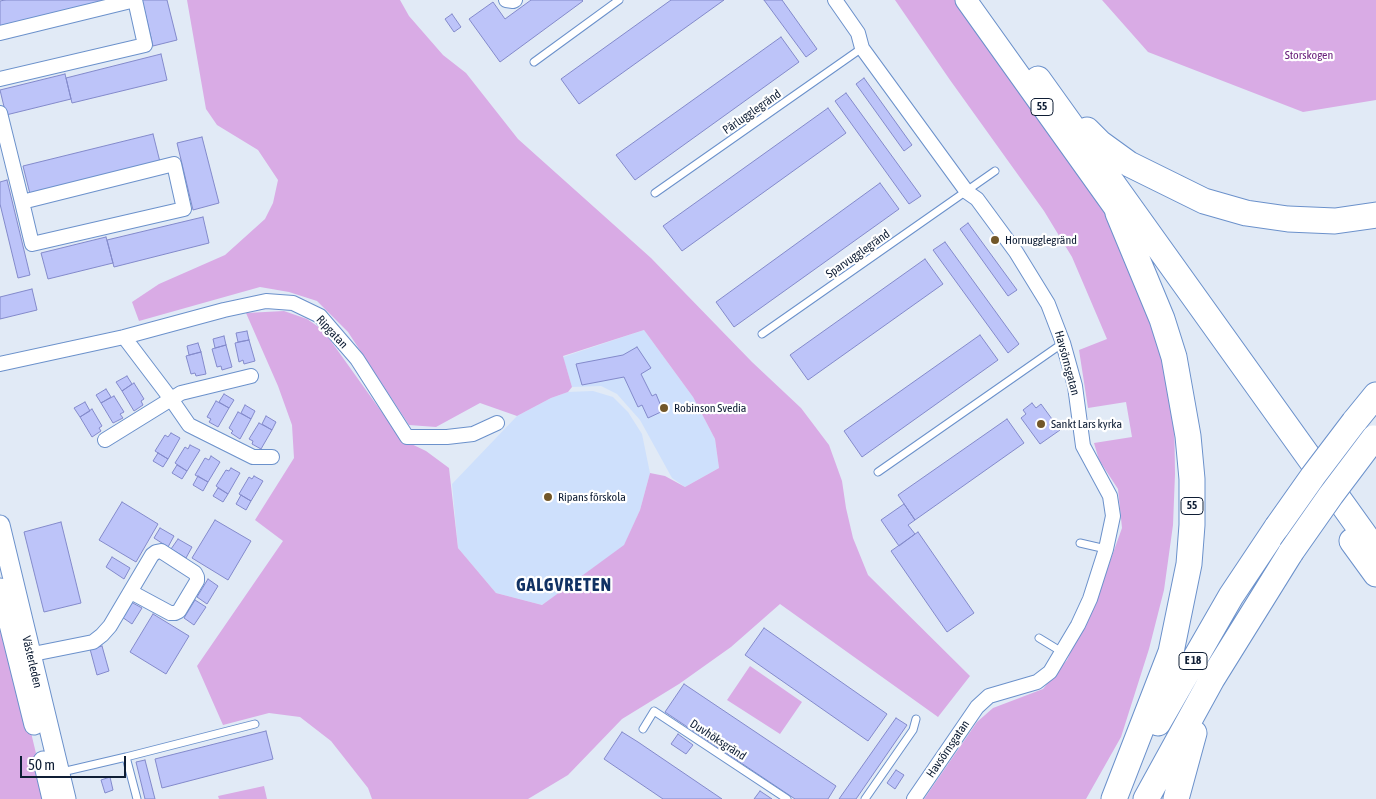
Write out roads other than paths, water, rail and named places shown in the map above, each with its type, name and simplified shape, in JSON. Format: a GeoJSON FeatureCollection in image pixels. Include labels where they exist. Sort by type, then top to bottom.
{"type":"FeatureCollection","features":[{"type":"Feature","properties":{"kind":"highway"},"geometry":{"type":"LineString","coordinates":[[1038,79],[1100,143],[1129,164],[1204,201],[1246,213],[1288,219],[1335,221],[1376,215]]}},
{"type":"Feature","properties":{"kind":"highway","name":"55"},"geometry":{"type":"LineString","coordinates":[[1038,79],[1376,552]]}},
{"type":"Feature","properties":{"kind":"highway"},"geometry":{"type":"LineString","coordinates":[[1118,213],[1207,334],[1376,574]]}},
{"type":"Feature","properties":{"kind":"highway","name":"55"},"geometry":{"type":"LineString","coordinates":[[1114,799],[1171,652],[1189,564],[1192,525],[1192,479],[1188,436],[1174,357],[1162,319],[1118,213]]}},
{"type":"Feature","properties":{"kind":"highway","name":"E 18"},"geometry":{"type":"LineString","coordinates":[[1114,799],[1227,604],[1313,476],[1376,395]]}},
{"type":"Feature","properties":{"kind":"highway","name":"E 18"},"geometry":{"type":"LineString","coordinates":[[1146,799],[1212,679],[1291,552],[1375,437]]}},
{"type":"Feature","properties":{"kind":"highway"},"geometry":{"type":"LineString","coordinates":[[1176,799],[1190,745],[1212,679]]}},
{"type":"Feature","properties":{"kind":"main road","name":"55"},"geometry":{"type":"LineString","coordinates":[[966,0],[1118,213]]}},
{"type":"Feature","properties":{"kind":"main road","name":"55"},"geometry":{"type":"LineString","coordinates":[[981,0],[1038,79]]}},
{"type":"Feature","properties":{"kind":"street"},"geometry":{"type":"LineString","coordinates":[[0,33],[135,0],[145,45],[0,79]]}},
{"type":"Feature","properties":{"kind":"street"},"geometry":{"type":"LineString","coordinates":[[506,0],[514,0]]}},
{"type":"Feature","properties":{"kind":"street","name":"Havsörnsgatan"},"geometry":{"type":"LineString","coordinates":[[835,0],[858,33],[862,48],[967,192],[977,199],[1035,280],[1048,304],[1063,342],[1075,386],[1083,446],[1110,496],[1113,516],[1106,549],[1090,599],[1063,652],[1050,672],[1037,682],[989,696],[977,707],[914,799]]}},
{"type":"Feature","properties":{"kind":"street"},"geometry":{"type":"LineString","coordinates":[[0,113],[5,152],[22,202],[32,244],[184,209],[174,164],[22,202]]}},
{"type":"Feature","properties":{"kind":"street","name":"Ripgatan"},"geometry":{"type":"LineString","coordinates":[[0,364],[124,337],[224,310],[266,301],[293,303],[320,316],[357,359],[407,437],[447,437],[473,434],[497,423]]}},
{"type":"Feature","properties":{"kind":"street"},"geometry":{"type":"LineString","coordinates":[[124,337],[189,425],[254,457],[272,457]]}},
{"type":"Feature","properties":{"kind":"street"},"geometry":{"type":"LineString","coordinates":[[105,440],[181,392],[251,376]]}},
{"type":"Feature","properties":{"kind":"street","name":"Västerleden"},"geometry":{"type":"LineString","coordinates":[[0,526],[24,656],[53,774],[66,799]]}},
{"type":"Feature","properties":{"kind":"street"},"geometry":{"type":"LineString","coordinates":[[24,656],[93,642],[110,626],[152,555],[156,552],[161,551],[195,573],[197,577],[197,581],[179,611],[175,613],[170,613],[131,592]]}},
{"type":"Feature","properties":{"kind":"street","name":"Västerleden"},"geometry":{"type":"LineString","coordinates":[[0,588],[24,656]]}},
{"type":"Feature","properties":{"kind":"street","name":"Västerleden"},"geometry":{"type":"LineString","coordinates":[[52,799],[53,774]]}},
{"type":"Feature","properties":{"kind":"lane"},"geometry":{"type":"LineString","coordinates":[[534,62],[619,0]]}},
{"type":"Feature","properties":{"kind":"lane","name":"Pärlugglegränd"},"geometry":{"type":"LineString","coordinates":[[655,193],[862,48]]}},
{"type":"Feature","properties":{"kind":"lane","name":"Sparvugglegränd"},"geometry":{"type":"LineString","coordinates":[[762,334],[995,171]]}},
{"type":"Feature","properties":{"kind":"lane"},"geometry":{"type":"LineString","coordinates":[[878,472],[1063,342]]}},
{"type":"Feature","properties":{"kind":"lane"},"geometry":{"type":"LineString","coordinates":[[1080,543],[1106,549]]}},
{"type":"Feature","properties":{"kind":"lane"},"geometry":{"type":"LineString","coordinates":[[1039,638],[1063,652]]}},
{"type":"Feature","properties":{"kind":"lane","name":"Duvhöksgränd"},"geometry":{"type":"LineString","coordinates":[[643,729],[654,712],[787,799]]}},
{"type":"Feature","properties":{"kind":"lane"},"geometry":{"type":"LineString","coordinates":[[865,799],[912,730],[916,719]]}},
{"type":"Feature","properties":{"kind":"lane"},"geometry":{"type":"LineString","coordinates":[[53,774],[255,724]]}},
{"type":"Feature","properties":{"kind":"lane"},"geometry":{"type":"LineString","coordinates":[[126,757],[137,799]]}},
{"type":"Feature","properties":{"kind":"place","name":"Hornugglegränd"},"geometry":{"type":"Point","coordinates":[995,240]}},
{"type":"Feature","properties":{"kind":"place","name":"Robinson Svedia"},"geometry":{"type":"Point","coordinates":[664,408]}},
{"type":"Feature","properties":{"kind":"place","name":"Sankt Lars kyrka"},"geometry":{"type":"Point","coordinates":[1041,424]}},
{"type":"Feature","properties":{"kind":"place","name":"Ripans förskola"},"geometry":{"type":"Point","coordinates":[548,497]}},
{"type":"Feature","properties":{"kind":"district","name":"GALGVRETEN"},"geometry":{"type":"Point","coordinates":[564,585]}},
{"type":"Feature","properties":{"kind":"park label","name":"Storskogen"},"geometry":{"type":"Point","coordinates":[1309,55]}}]}
